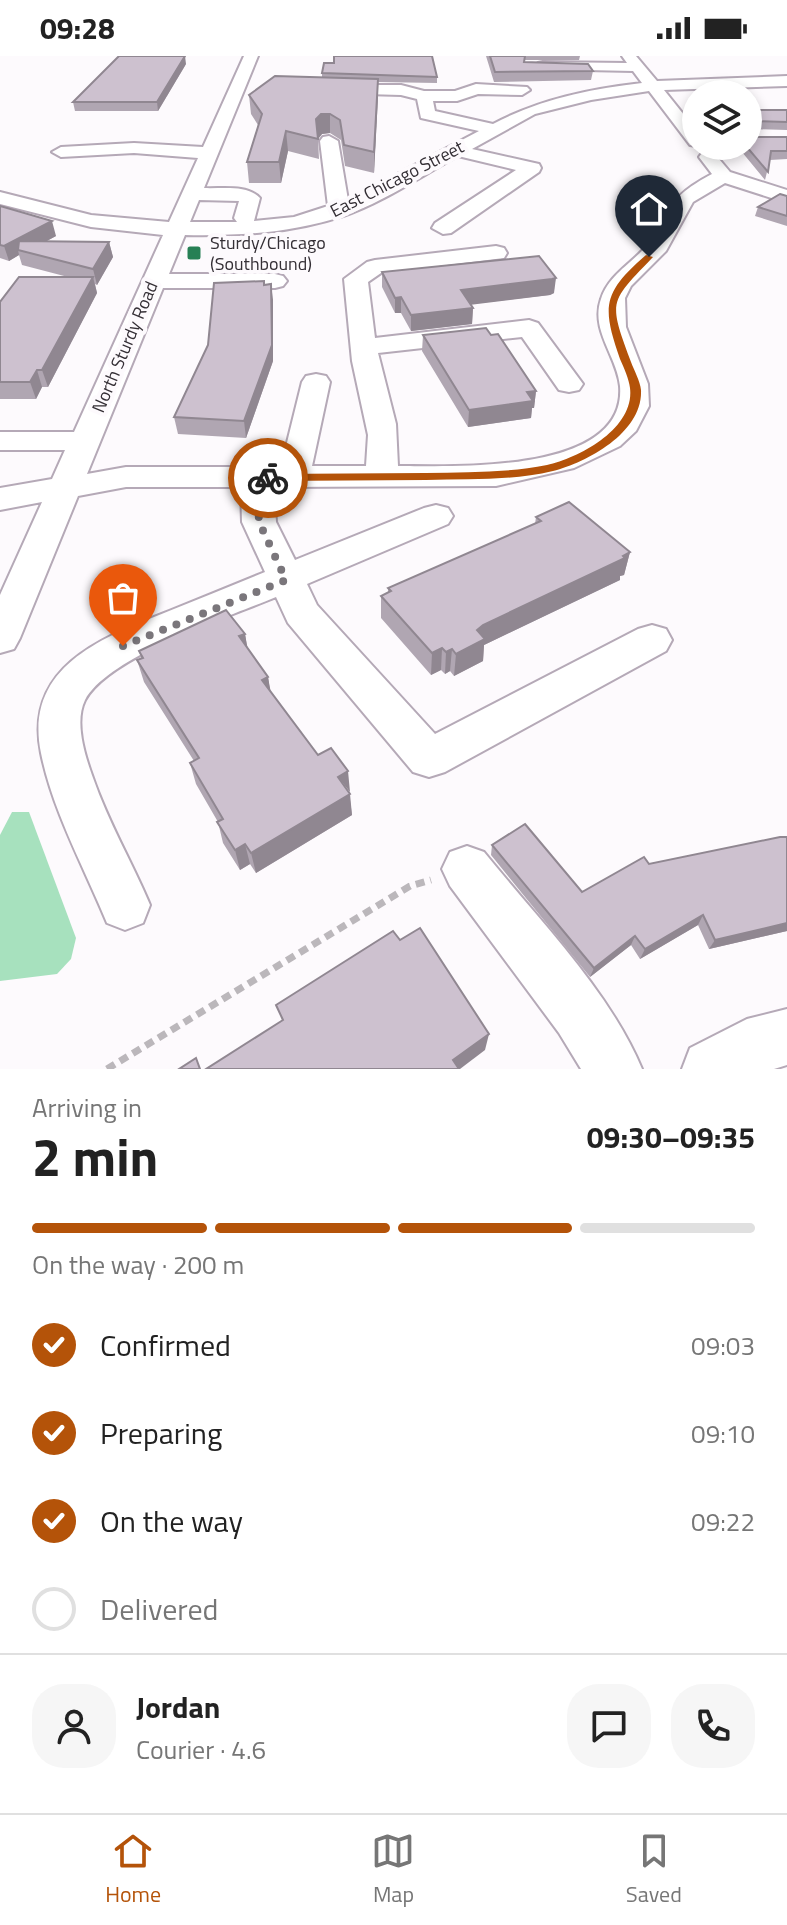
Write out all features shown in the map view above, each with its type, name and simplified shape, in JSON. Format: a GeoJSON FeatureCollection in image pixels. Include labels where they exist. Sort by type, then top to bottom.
{"type":"FeatureCollection","features":[{"type":"Feature","properties":{"kind":"street","name":"North Sturdy Road"},"geometry":{"type":"LineString","coordinates":[[0,638],[209,153],[246,86],[251,56]]}},
{"type":"Feature","properties":{"kind":"street"},"geometry":{"type":"LineString","coordinates":[[530,66],[633,61],[682,123]]}},
{"type":"Feature","properties":{"kind":"street","name":"East Chicago Street"},"geometry":{"type":"LineString","coordinates":[[0,198],[91,221],[176,229],[265,227],[339,211],[529,111],[551,104],[720,82],[787,81]]}},
{"type":"Feature","properties":{"kind":"street"},"geometry":{"type":"LineString","coordinates":[[311,87],[401,90],[424,103],[434,116],[494,129]]}},
{"type":"Feature","properties":{"kind":"street"},"geometry":{"type":"LineString","coordinates":[[424,103],[476,89],[522,90]]}},
{"type":"Feature","properties":{"kind":"street"},"geometry":{"type":"LineString","coordinates":[[329,141],[339,211]]}},
{"type":"Feature","properties":{"kind":"street"},"geometry":{"type":"LineString","coordinates":[[61,152],[134,148],[209,153]]}},
{"type":"Feature","properties":{"kind":"street"},"geometry":{"type":"LineString","coordinates":[[455,150],[501,159],[545,155]]}},
{"type":"Feature","properties":{"kind":"street"},"geometry":{"type":"LineString","coordinates":[[443,228],[532,168],[523,156]]}},
{"type":"Feature","properties":{"kind":"street"},"geometry":{"type":"LineString","coordinates":[[711,160],[723,176],[787,197]]}},
{"type":"Feature","properties":{"kind":"street"},"geometry":{"type":"LineString","coordinates":[[0,499],[126,477],[380,477],[527,473],[576,459],[614,435],[634,404],[636,388],[612,323],[612,298],[626,276],[658,247],[686,199],[723,176]]}},
{"type":"Feature","properties":{"kind":"street"},"geometry":{"type":"LineString","coordinates":[[192,194],[245,195],[250,198],[245,218]]}},
{"type":"Feature","properties":{"kind":"street"},"geometry":{"type":"LineString","coordinates":[[380,477],[385,439],[383,421],[368,372],[356,279],[375,267],[496,253]]}},
{"type":"Feature","properties":{"kind":"street"},"geometry":{"type":"LineString","coordinates":[[154,281],[275,281]]}},
{"type":"Feature","properties":{"kind":"street"},"geometry":{"type":"LineString","coordinates":[[364,347],[529,328],[569,384]]}},
{"type":"Feature","properties":{"kind":"street"},"geometry":{"type":"LineString","coordinates":[[316,382],[259,522],[302,613],[429,758],[652,640]]}},
{"type":"Feature","properties":{"kind":"street"},"geometry":{"type":"LineString","coordinates":[[0,441],[85,441]]}},
{"type":"Feature","properties":{"kind":"street"},"geometry":{"type":"LineString","coordinates":[[125,905],[63,763],[59,737],[61,707],[80,676],[123,646],[436,516]]}},
{"type":"Feature","properties":{"kind":"street"},"geometry":{"type":"LineString","coordinates":[[467,869],[579,1013],[613,1069]]}},
{"type":"Feature","properties":{"kind":"street"},"geometry":{"type":"LineString","coordinates":[[711,1069],[747,1048],[787,1037]]}},
{"type":"Feature","properties":{"kind":"path"},"geometry":{"type":"LineString","coordinates":[[107,1069],[410,886],[467,869]]}},
{"type":"Feature","properties":{"kind":"shaded area"},"geometry":{"type":"Polygon","coordinates":[[[12,812],[29,812],[76,938],[71,959],[57,974],[0,981],[0,835],[12,812]]]}},
{"type":"Feature","properties":{"kind":"building"},"geometry":{"type":"Polygon","coordinates":[[[119,56],[185,56],[157,102],[73,102],[119,56]]]}},
{"type":"Feature","properties":{"kind":"building"},"geometry":{"type":"Polygon","coordinates":[[[334,56],[432,56],[437,77],[322,73],[324,63],[334,63],[334,56]]]}},
{"type":"Feature","properties":{"kind":"building"},"geometry":{"type":"Polygon","coordinates":[[[490,56],[525,56],[524,62],[588,64],[593,71],[495,72],[490,56]]]}},
{"type":"Feature","properties":{"kind":"building"},"geometry":{"type":"Polygon","coordinates":[[[275,76],[378,79],[374,152],[344,145],[340,120],[330,114],[321,114],[316,119],[318,139],[286,131],[279,162],[247,162],[262,114],[249,95],[275,76]]]}},
{"type":"Feature","properties":{"kind":"building"},"geometry":{"type":"Polygon","coordinates":[[[762,110],[787,110],[787,122],[762,121],[762,110]]]}},
{"type":"Feature","properties":{"kind":"building"},"geometry":{"type":"Polygon","coordinates":[[[762,137],[787,137],[787,151],[771,151],[768,172],[758,160],[762,160],[762,137]]]}},
{"type":"Feature","properties":{"kind":"building"},"geometry":{"type":"Polygon","coordinates":[[[780,194],[787,196],[787,216],[758,207],[780,194]]]}},
{"type":"Feature","properties":{"kind":"building"},"geometry":{"type":"Polygon","coordinates":[[[0,206],[52,221],[4,246],[0,245],[0,206]]]}},
{"type":"Feature","properties":{"kind":"building"},"geometry":{"type":"Polygon","coordinates":[[[19,241],[109,242],[93,269],[18,250],[19,241]]]}},
{"type":"Feature","properties":{"kind":"building"},"geometry":{"type":"Polygon","coordinates":[[[539,256],[556,278],[461,290],[473,308],[411,315],[401,297],[395,298],[382,272],[539,256]]]}},
{"type":"Feature","properties":{"kind":"building"},"geometry":{"type":"Polygon","coordinates":[[[19,277],[93,277],[42,370],[37,370],[30,382],[0,382],[0,302],[19,277]]]}},
{"type":"Feature","properties":{"kind":"building"},"geometry":{"type":"Polygon","coordinates":[[[264,281],[264,285],[271,284],[272,345],[244,421],[174,417],[208,345],[214,283],[264,281]]]}},
{"type":"Feature","properties":{"kind":"building"},"geometry":{"type":"Polygon","coordinates":[[[486,328],[491,335],[498,334],[536,391],[527,392],[533,401],[469,410],[423,335],[486,328]]]}},
{"type":"Feature","properties":{"kind":"building"},"geometry":{"type":"Polygon","coordinates":[[[569,502],[630,552],[623,556],[625,558],[483,625],[477,630],[485,639],[456,654],[452,649],[446,652],[442,648],[432,653],[381,596],[391,591],[388,588],[541,521],[536,517],[569,502]]]}},
{"type":"Feature","properties":{"kind":"building"},"geometry":{"type":"Polygon","coordinates":[[[226,610],[245,634],[239,636],[268,677],[262,680],[318,755],[331,748],[348,771],[338,777],[350,794],[251,853],[245,844],[235,850],[217,822],[223,819],[190,763],[199,758],[137,660],[143,658],[139,651],[226,610]]]}},
{"type":"Feature","properties":{"kind":"building"},"geometry":{"type":"Polygon","coordinates":[[[525,824],[582,892],[644,857],[649,864],[787,837],[787,923],[715,940],[703,915],[645,949],[635,936],[594,968],[492,845],[525,824]]]}},
{"type":"Feature","properties":{"kind":"building"},"geometry":{"type":"Polygon","coordinates":[[[420,928],[489,1034],[453,1060],[459,1069],[206,1069],[283,1020],[276,1005],[393,931],[400,940],[420,928]]]}},
{"type":"Feature","properties":{"kind":"building"},"geometry":{"type":"Polygon","coordinates":[[[196,1058],[200,1069],[179,1069],[196,1058]]]}},
{"type":"Feature","properties":{"kind":"way so far"},"geometry":{"type":"LineString","coordinates":[[123,646],[286,580],[259,522],[257,478],[268,478]]}},
{"type":"Feature","properties":{"kind":"place","name":"Sturdy/Chicago (Southbound)"},"geometry":{"type":"Point","coordinates":[194,253]}},
{"type":"Feature","properties":{"kind":"route"},"geometry":{"type":"LineString","coordinates":[[268,478],[496,476],[552,467],[598,448],[627,420],[634,404],[636,388],[612,323],[612,298],[626,276],[649,257]]}}]}
